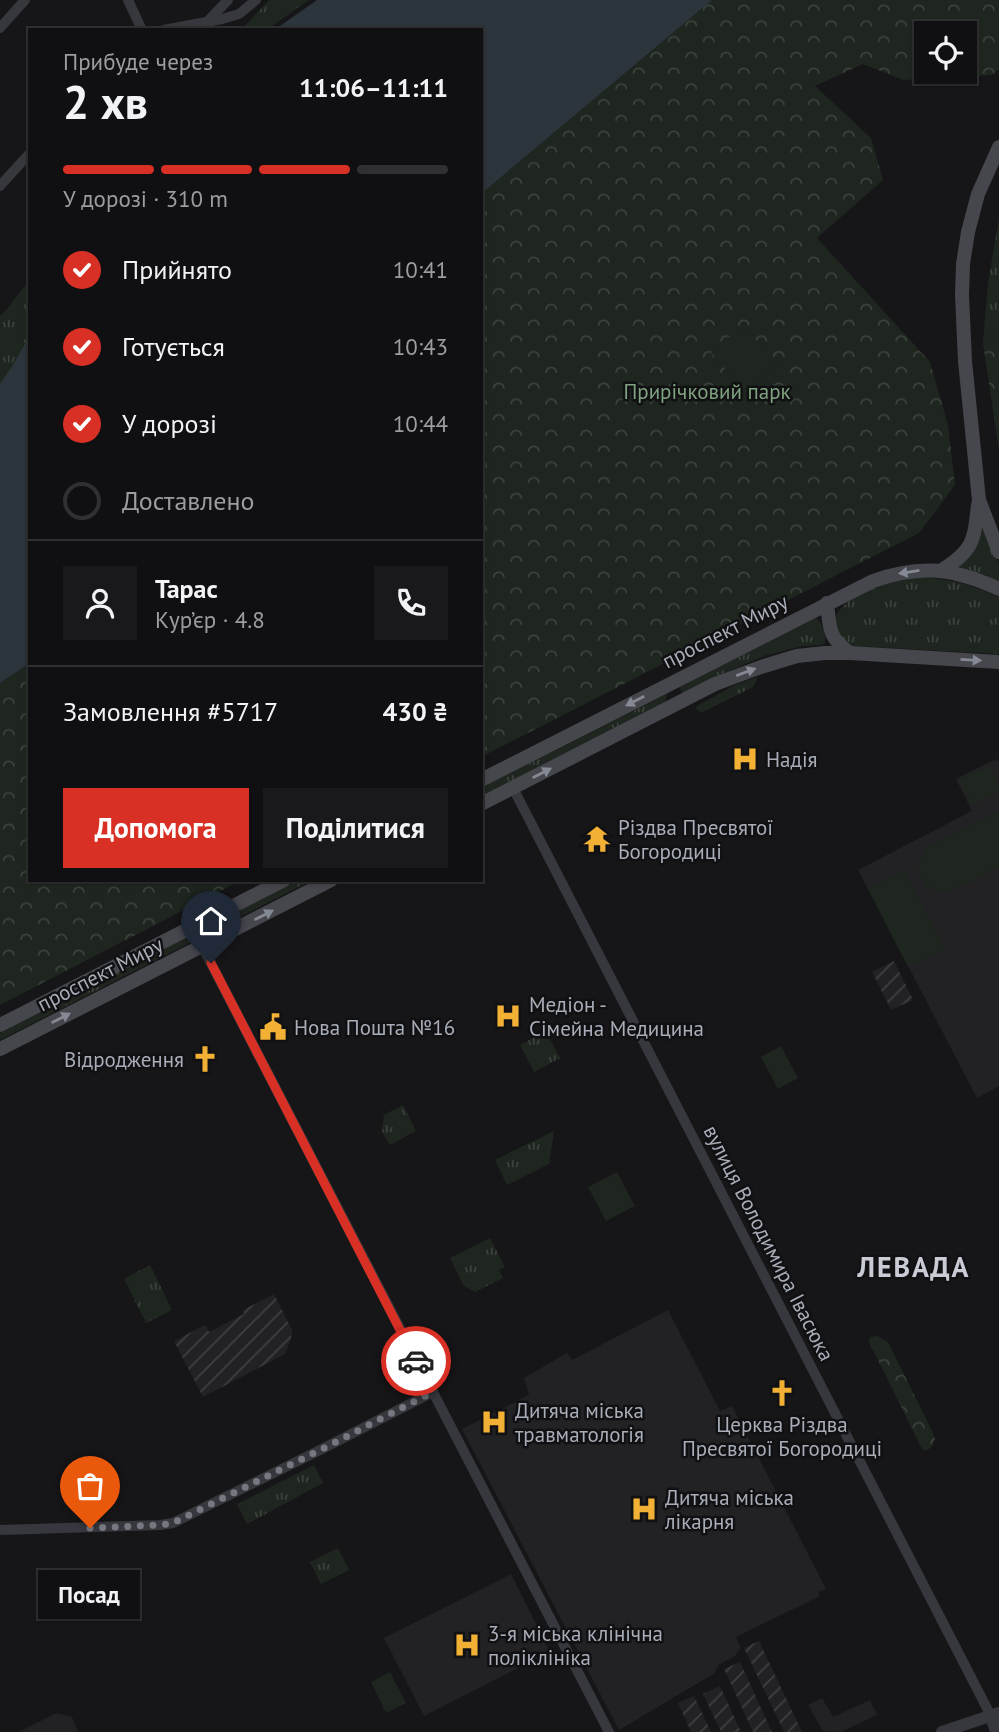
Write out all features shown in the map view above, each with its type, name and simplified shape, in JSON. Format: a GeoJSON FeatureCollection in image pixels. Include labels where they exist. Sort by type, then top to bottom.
{"type":"FeatureCollection","features":[{"type":"Feature","properties":{"kind":"main road"},"geometry":{"type":"LineString","coordinates":[[942,570],[969,549],[975,534],[979,500],[965,361],[963,264],[978,194],[999,147]]}},
{"type":"Feature","properties":{"kind":"main road"},"geometry":{"type":"LineString","coordinates":[[979,500],[999,552]]}},
{"type":"Feature","properties":{"kind":"main road","name":"проспект Миру"},"geometry":{"type":"LineString","coordinates":[[483,779],[827,603],[888,576],[942,570],[999,589]]}},
{"type":"Feature","properties":{"kind":"main road"},"geometry":{"type":"LineString","coordinates":[[827,603],[832,635],[837,644],[850,653]]}},
{"type":"Feature","properties":{"kind":"main road","name":"проспект Миру"},"geometry":{"type":"LineString","coordinates":[[483,803],[715,684],[797,656],[850,653],[999,662]]}},
{"type":"Feature","properties":{"kind":"main road"},"geometry":{"type":"LineString","coordinates":[[669,684],[678,703]]}},
{"type":"Feature","properties":{"kind":"main road","name":"проспект Миру"},"geometry":{"type":"LineString","coordinates":[[0,1025],[280,882]]}},
{"type":"Feature","properties":{"kind":"main road","name":"проспект Миру"},"geometry":{"type":"LineString","coordinates":[[0,1049],[326,882]]}},
{"type":"Feature","properties":{"kind":"street"},"geometry":{"type":"LineString","coordinates":[[0,28],[25,0]]}},
{"type":"Feature","properties":{"kind":"street"},"geometry":{"type":"LineString","coordinates":[[128,0],[141,28]]}},
{"type":"Feature","properties":{"kind":"street"},"geometry":{"type":"LineString","coordinates":[[207,22],[228,0]]}},
{"type":"Feature","properties":{"kind":"street"},"geometry":{"type":"LineString","coordinates":[[175,28],[239,14],[256,0]]}},
{"type":"Feature","properties":{"kind":"street"},"geometry":{"type":"LineString","coordinates":[[0,186],[28,155]]}},
{"type":"Feature","properties":{"kind":"street","name":"вулиця Володимира Івасюка"},"geometry":{"type":"LineString","coordinates":[[513,788],[995,1714]]}},
{"type":"Feature","properties":{"kind":"street"},"geometry":{"type":"LineString","coordinates":[[202,946],[609,1732]]}},
{"type":"Feature","properties":{"kind":"street"},"geometry":{"type":"LineString","coordinates":[[0,1530],[173,1523],[433,1392]]}},
{"type":"Feature","properties":{"kind":"street"},"geometry":{"type":"LineString","coordinates":[[942,1732],[995,1714],[996,1732]]}},
{"type":"Feature","properties":{"kind":"shaded area"},"geometry":{"type":"Polygon","coordinates":[[[317,0],[712,0],[483,192],[483,28],[277,28],[317,0]]]}},
{"type":"Feature","properties":{"kind":"shaded area"},"geometry":{"type":"Polygon","coordinates":[[[28,339],[28,664],[0,683],[0,384],[28,339]]]}},
{"type":"Feature","properties":{"kind":"shaded area"},"geometry":{"type":"Polygon","coordinates":[[[996,759],[999,762],[999,1086],[977,1098],[858,870],[972,811],[956,779],[996,759]]]}},
{"type":"Feature","properties":{"kind":"shaded area"},"geometry":{"type":"Polygon","coordinates":[[[894,961],[913,1000],[891,1010],[872,972],[894,961]]]}},
{"type":"Feature","properties":{"kind":"shaded area"},"geometry":{"type":"Polygon","coordinates":[[[274,1294],[292,1330],[285,1354],[203,1397],[174,1341],[205,1325],[209,1332],[244,1314],[243,1310],[274,1294]]]}},
{"type":"Feature","properties":{"kind":"shaded area","name":"Дитяча міська лікарня"},"geometry":{"type":"Polygon","coordinates":[[[668,1310],[720,1411],[732,1406],[826,1589],[818,1592],[820,1596],[736,1637],[741,1648],[734,1657],[718,1665],[715,1673],[619,1730],[462,1429],[529,1395],[524,1378],[567,1353],[572,1360],[668,1310]]]}},
{"type":"Feature","properties":{"kind":"shaded area","name":"3-я міська клінічна поліклініка"},"geometry":{"type":"Polygon","coordinates":[[[511,1574],[550,1652],[424,1716],[384,1638],[511,1574]]]}},
{"type":"Feature","properties":{"kind":"shaded area"},"geometry":{"type":"Polygon","coordinates":[[[759,1641],[802,1732],[784,1732],[744,1648],[759,1641]]]}},
{"type":"Feature","properties":{"kind":"shaded area"},"geometry":{"type":"Polygon","coordinates":[[[740,1662],[772,1732],[753,1732],[724,1669],[740,1662]]]}},
{"type":"Feature","properties":{"kind":"shaded area"},"geometry":{"type":"Polygon","coordinates":[[[720,1686],[741,1732],[721,1732],[703,1694],[720,1686]]]}},
{"type":"Feature","properties":{"kind":"shaded area"},"geometry":{"type":"Polygon","coordinates":[[[694,1696],[711,1732],[691,1732],[678,1703],[694,1696]]]}},
{"type":"Feature","properties":{"kind":"shaded area"},"geometry":{"type":"Polygon","coordinates":[[[822,1698],[833,1717],[870,1700],[877,1715],[841,1732],[823,1731],[808,1705],[822,1698]]]}},
{"type":"Feature","properties":{"kind":"shaded area"},"geometry":{"type":"Polygon","coordinates":[[[57,1713],[72,1717],[78,1732],[19,1732],[57,1713]]]}},
{"type":"Feature","properties":{"kind":"green space"},"geometry":{"type":"Polygon","coordinates":[[[269,0],[309,0],[269,28],[243,28],[269,0]]]}},
{"type":"Feature","properties":{"kind":"green space","name":"Прирічковий парк"},"geometry":{"type":"Polygon","coordinates":[[[712,0],[999,0],[999,69],[992,75],[977,76],[977,21],[914,21],[914,79],[903,80],[863,64],[815,86],[871,138],[883,180],[817,238],[930,362],[948,425],[955,485],[919,533],[483,756],[483,192],[712,0]]]}},
{"type":"Feature","properties":{"kind":"green space"},"geometry":{"type":"Polygon","coordinates":[[[999,219],[999,333],[983,343],[988,283],[999,219]]]}},
{"type":"Feature","properties":{"kind":"green space"},"geometry":{"type":"Polygon","coordinates":[[[28,282],[28,340],[15,367],[0,386],[0,316],[28,282]]]}},
{"type":"Feature","properties":{"kind":"green space"},"geometry":{"type":"Polygon","coordinates":[[[743,325],[778,366],[746,393],[711,352],[743,325]]]}},
{"type":"Feature","properties":{"kind":"green space"},"geometry":{"type":"Polygon","coordinates":[[[999,333],[999,450],[983,343],[999,333]]]}},
{"type":"Feature","properties":{"kind":"green space"},"geometry":{"type":"Polygon","coordinates":[[[981,526],[999,564],[999,583],[986,575],[959,567],[972,551],[981,526]]]}},
{"type":"Feature","properties":{"kind":"green space"},"geometry":{"type":"Polygon","coordinates":[[[918,577],[960,583],[999,597],[999,654],[854,646],[841,639],[834,620],[848,602],[870,590],[918,577]]]}},
{"type":"Feature","properties":{"kind":"green space"},"geometry":{"type":"Polygon","coordinates":[[[816,618],[823,629],[825,643],[764,656],[682,694],[680,687],[816,618]]]}},
{"type":"Feature","properties":{"kind":"green space"},"geometry":{"type":"Polygon","coordinates":[[[28,664],[28,882],[238,882],[0,1005],[0,683],[28,664]]]}},
{"type":"Feature","properties":{"kind":"green space"},"geometry":{"type":"Polygon","coordinates":[[[758,677],[753,687],[701,713],[696,709],[735,685],[758,677]]]}},
{"type":"Feature","properties":{"kind":"green space"},"geometry":{"type":"Polygon","coordinates":[[[667,694],[665,702],[483,795],[483,787],[667,694]]]}},
{"type":"Feature","properties":{"kind":"green space"},"geometry":{"type":"Polygon","coordinates":[[[990,765],[999,784],[999,792],[972,805],[959,780],[990,765]]]}},
{"type":"Feature","properties":{"kind":"green space"},"geometry":{"type":"Polygon","coordinates":[[[999,812],[999,867],[945,891],[934,890],[926,885],[919,867],[926,849],[999,812]]]}},
{"type":"Feature","properties":{"kind":"green space"},"geometry":{"type":"Polygon","coordinates":[[[905,870],[945,948],[908,967],[868,889],[905,870]]]}},
{"type":"Feature","properties":{"kind":"green space"},"geometry":{"type":"Polygon","coordinates":[[[295,882],[308,882],[0,1040],[0,1033],[295,882]]]}},
{"type":"Feature","properties":{"kind":"green space"},"geometry":{"type":"Polygon","coordinates":[[[533,1038],[550,1039],[560,1058],[534,1072],[520,1045],[533,1038]]]}},
{"type":"Feature","properties":{"kind":"green space"},"geometry":{"type":"Polygon","coordinates":[[[781,1046],[798,1078],[778,1089],[761,1057],[781,1046]]]}},
{"type":"Feature","properties":{"kind":"green space"},"geometry":{"type":"Polygon","coordinates":[[[403,1105],[416,1131],[390,1145],[382,1132],[384,1115],[403,1105]]]}},
{"type":"Feature","properties":{"kind":"green space"},"geometry":{"type":"Polygon","coordinates":[[[554,1131],[549,1164],[507,1185],[495,1160],[554,1131]]]}},
{"type":"Feature","properties":{"kind":"green space"},"geometry":{"type":"Polygon","coordinates":[[[617,1172],[635,1206],[606,1221],[588,1187],[617,1172]]]}},
{"type":"Feature","properties":{"kind":"green space"},"geometry":{"type":"Polygon","coordinates":[[[490,1238],[505,1267],[499,1270],[503,1278],[475,1292],[464,1286],[450,1258],[490,1238]]]}},
{"type":"Feature","properties":{"kind":"green space"},"geometry":{"type":"Polygon","coordinates":[[[150,1265],[172,1310],[146,1323],[124,1279],[150,1265]]]}},
{"type":"Feature","properties":{"kind":"green space"},"geometry":{"type":"Polygon","coordinates":[[[877,1336],[888,1342],[932,1431],[935,1439],[931,1447],[924,1451],[869,1342],[870,1337],[877,1336]]]}},
{"type":"Feature","properties":{"kind":"green space"},"geometry":{"type":"Polygon","coordinates":[[[314,1465],[323,1483],[247,1524],[237,1504],[314,1465]]]}},
{"type":"Feature","properties":{"kind":"green space"},"geometry":{"type":"Polygon","coordinates":[[[338,1548],[349,1570],[321,1584],[310,1562],[338,1548]]]}},
{"type":"Feature","properties":{"kind":"green space"},"geometry":{"type":"Polygon","coordinates":[[[390,1672],[406,1703],[386,1713],[371,1682],[390,1672]]]}},
{"type":"Feature","properties":{"kind":"way so far"},"geometry":{"type":"LineString","coordinates":[[90,1528],[173,1523],[322,1449],[433,1392],[416,1361]]}},
{"type":"Feature","properties":{"kind":"place","name":"Надія"},"geometry":{"type":"Point","coordinates":[745,759]}},
{"type":"Feature","properties":{"kind":"place","name":"Різдва Пресвятої Богородиці"},"geometry":{"type":"Point","coordinates":[597,839]}},
{"type":"Feature","properties":{"kind":"place","name":"Медіон - Сімейна Медицина"},"geometry":{"type":"Point","coordinates":[508,1016]}},
{"type":"Feature","properties":{"kind":"place","name":"Нова Пошта №16"},"geometry":{"type":"Point","coordinates":[273,1027]}},
{"type":"Feature","properties":{"kind":"place","name":"Відродження"},"geometry":{"type":"Point","coordinates":[205,1059]}},
{"type":"Feature","properties":{"kind":"place","name":"Церква Різдва Пресвятої Богородиці"},"geometry":{"type":"Point","coordinates":[782,1393]}},
{"type":"Feature","properties":{"kind":"place","name":"Дитяча міська травматологія"},"geometry":{"type":"Point","coordinates":[494,1422]}},
{"type":"Feature","properties":{"kind":"place","name":"Дитяча міська лікарня"},"geometry":{"type":"Point","coordinates":[644,1509]}},
{"type":"Feature","properties":{"kind":"place","name":"Посад"},"geometry":{"type":"Point","coordinates":[90,1528]}},
{"type":"Feature","properties":{"kind":"place","name":"3-я міська клінічна поліклініка"},"geometry":{"type":"Point","coordinates":[467,1645]}},
{"type":"Feature","properties":{"kind":"district","name":"ЛЕВАДА"},"geometry":{"type":"Point","coordinates":[914,1266]}},
{"type":"Feature","properties":{"kind":"route"},"geometry":{"type":"LineString","coordinates":[[211,963],[416,1361]]}}]}
